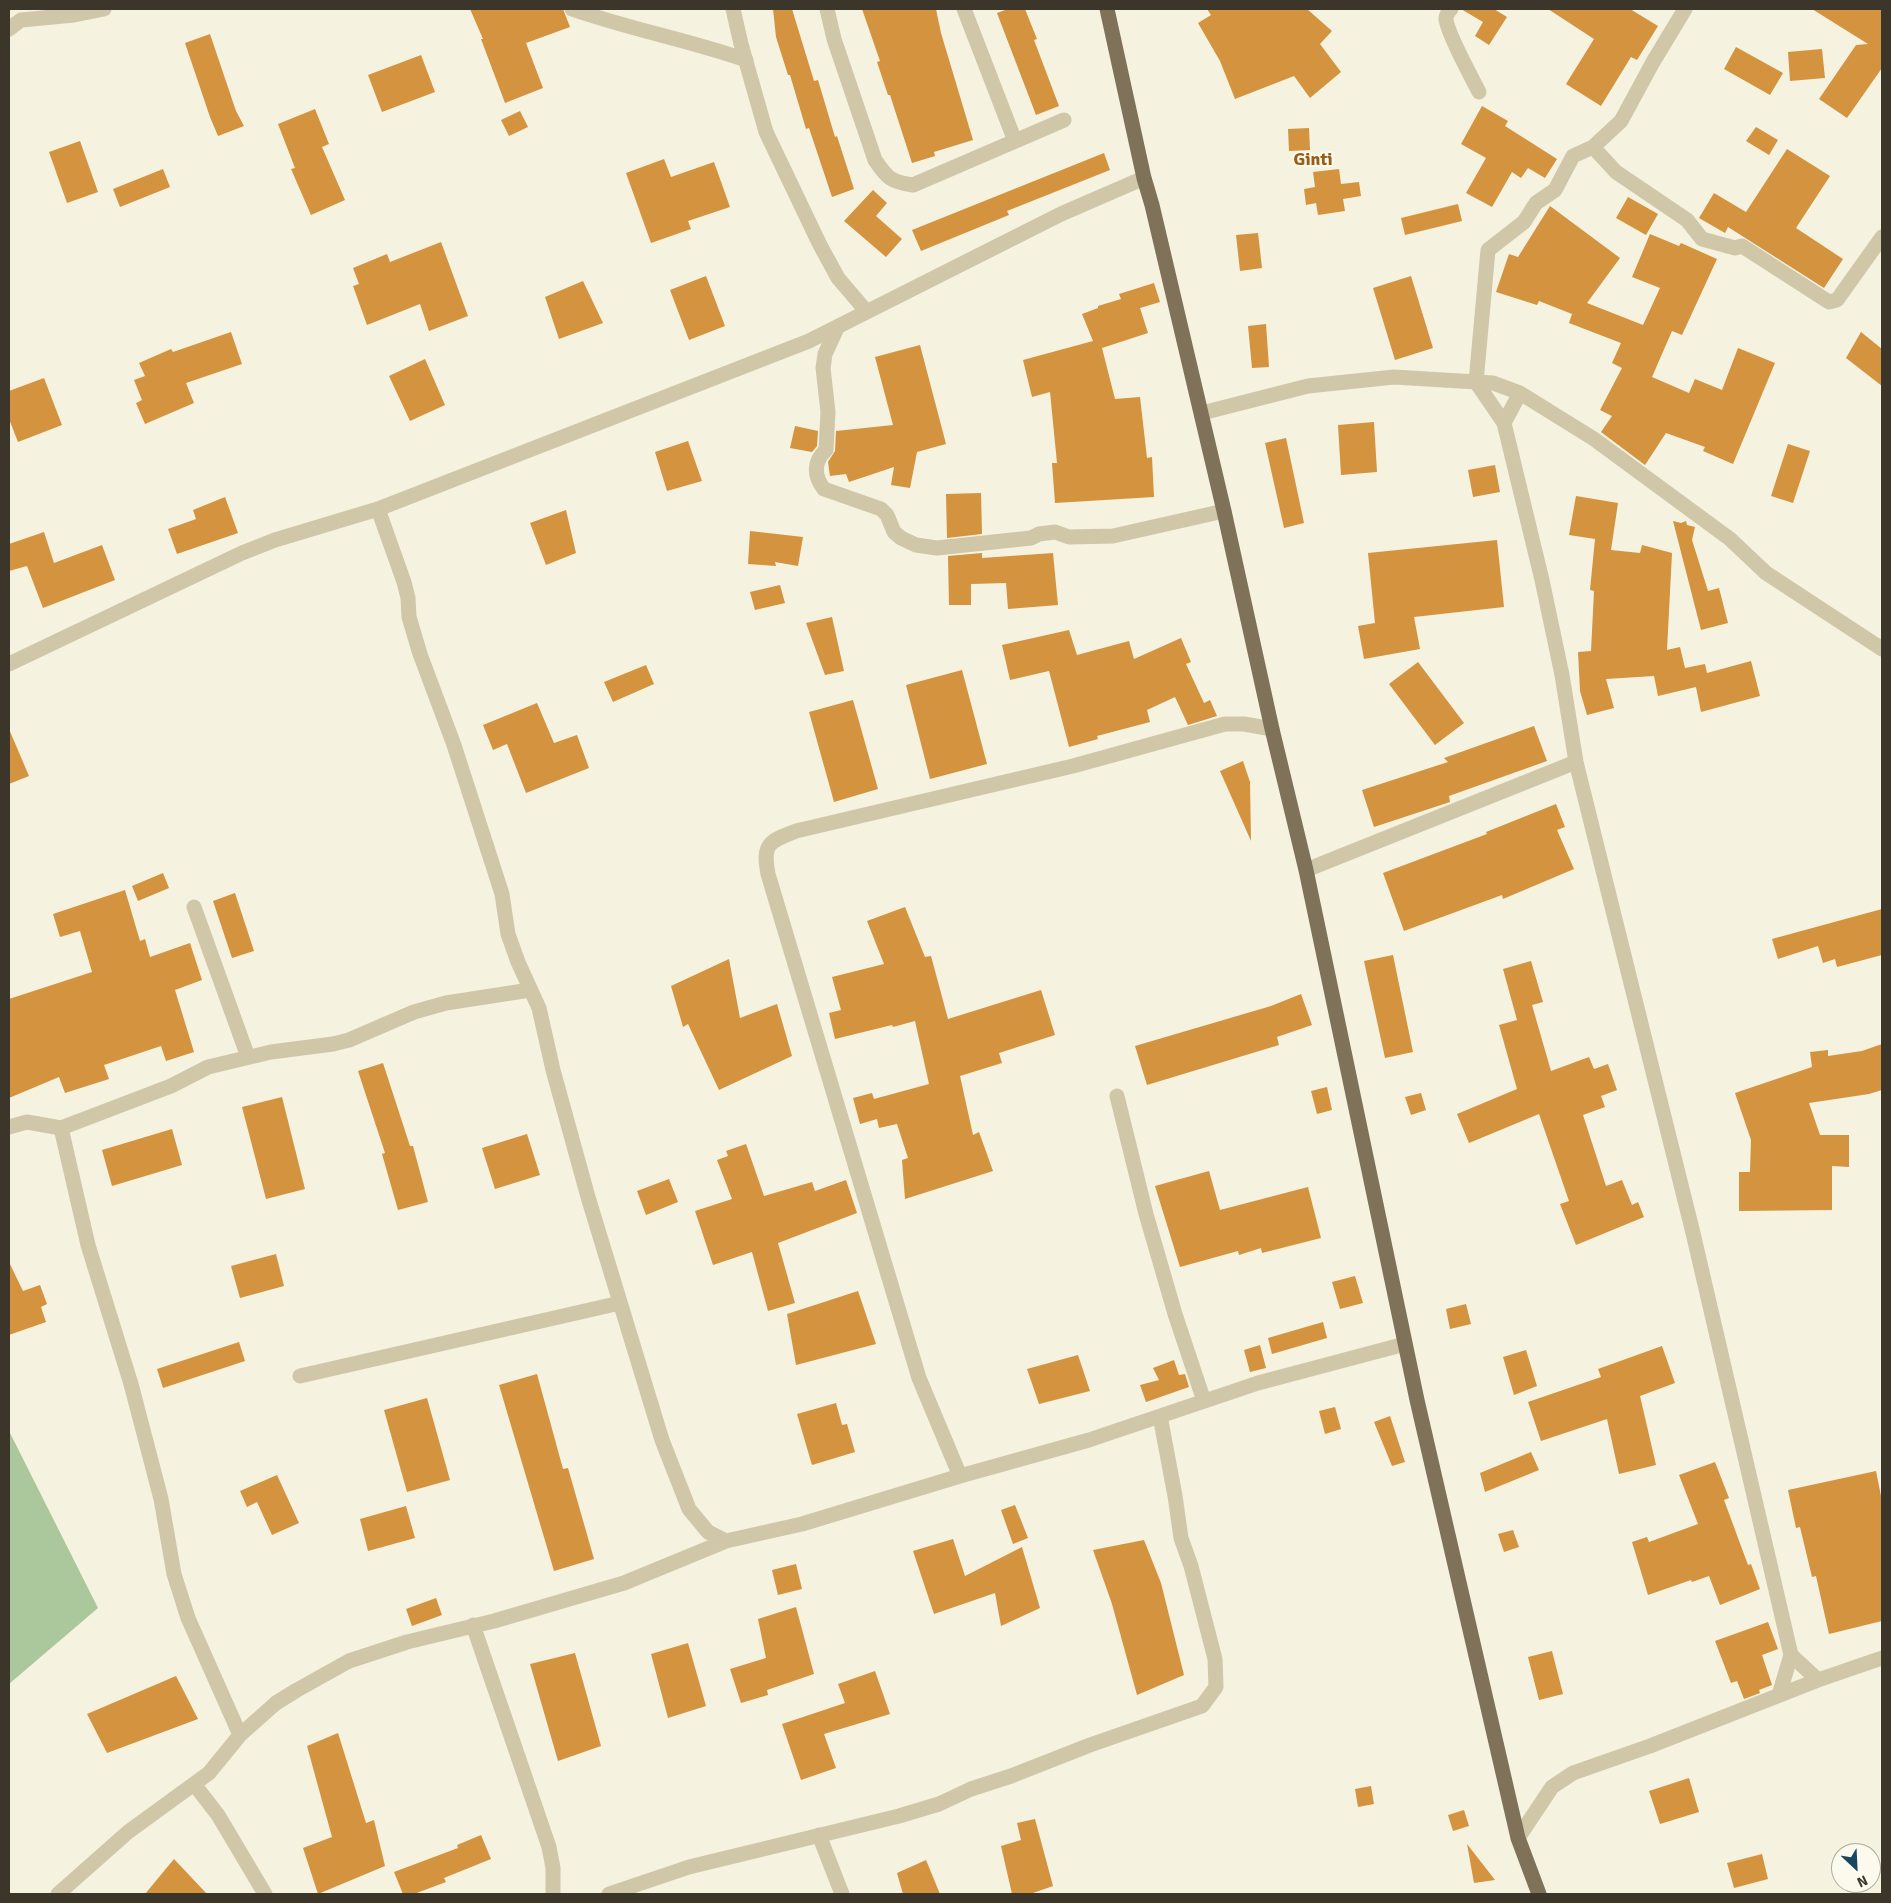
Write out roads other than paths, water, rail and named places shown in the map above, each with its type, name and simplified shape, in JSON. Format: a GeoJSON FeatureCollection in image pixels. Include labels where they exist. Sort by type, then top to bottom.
{"type":"FeatureCollection","features":[{"type":"Feature","properties":{"kind":"main road"},"geometry":{"type":"LineString","coordinates":[[1107,9],[1144,178],[1202,413],[1272,728],[1306,870],[1405,1344],[1518,1838],[1539,1894]]}},
{"type":"Feature","properties":{"kind":"street"},"geometry":{"type":"LineString","coordinates":[[9,29],[21,20],[38,17],[67,16],[104,9]]}},
{"type":"Feature","properties":{"kind":"street"},"geometry":{"type":"LineString","coordinates":[[572,9],[603,20],[713,49],[746,60]]}},
{"type":"Feature","properties":{"kind":"street"},"geometry":{"type":"LineString","coordinates":[[733,9],[766,132],[820,245],[838,278],[867,312]]}},
{"type":"Feature","properties":{"kind":"street"},"geometry":{"type":"LineString","coordinates":[[827,9],[834,39],[875,160],[884,175],[896,182],[913,185],[1064,120]]}},
{"type":"Feature","properties":{"kind":"street"},"geometry":{"type":"LineString","coordinates":[[964,9],[1015,141]]}},
{"type":"Feature","properties":{"kind":"street"},"geometry":{"type":"LineString","coordinates":[[1451,9],[1447,14],[1446,21],[1462,58],[1480,92]]}},
{"type":"Feature","properties":{"kind":"street"},"geometry":{"type":"LineString","coordinates":[[1685,9],[1621,121],[1593,147],[1572,156],[1555,190],[1536,203],[1524,222],[1488,250],[1476,382],[1504,423],[1542,580],[1562,675],[1576,762],[1693,1233],[1791,1655],[1780,1695]]}},
{"type":"Feature","properties":{"kind":"street"},"geometry":{"type":"LineString","coordinates":[[1593,147],[1616,172],[1687,220],[1702,239],[1722,246],[1734,248],[1742,246],[1829,302],[1837,300],[1882,237]]}},
{"type":"Feature","properties":{"kind":"street"},"geometry":{"type":"LineString","coordinates":[[9,664],[275,540],[378,509],[757,362],[837,328],[951,268],[1061,214],[1144,178]]}},
{"type":"Feature","properties":{"kind":"street"},"geometry":{"type":"LineString","coordinates":[[837,328],[828,344],[824,361],[828,412],[826,450],[819,456],[816,464],[820,483],[824,489],[881,509],[887,515],[894,532],[909,542],[937,548],[1031,538],[1040,534],[1055,532],[1069,537],[1113,536],[1224,512]]}},
{"type":"Feature","properties":{"kind":"street"},"geometry":{"type":"LineString","coordinates":[[1202,413],[1308,386],[1394,377],[1493,383],[1520,393],[1594,440],[1722,533],[1766,574],[1882,649]]}},
{"type":"Feature","properties":{"kind":"street"},"geometry":{"type":"LineString","coordinates":[[1504,423],[1520,393]]}},
{"type":"Feature","properties":{"kind":"street"},"geometry":{"type":"LineString","coordinates":[[378,509],[404,582],[408,598],[409,617],[420,654],[454,745],[502,894],[508,934],[539,1008],[553,1070],[588,1197],[662,1440],[689,1509],[708,1532],[726,1541]]}},
{"type":"Feature","properties":{"kind":"street"},"geometry":{"type":"LineString","coordinates":[[960,1476],[917,1369],[764,856],[776,838],[796,831],[1073,766],[1225,724],[1244,724],[1272,728]]}},
{"type":"Feature","properties":{"kind":"street"},"geometry":{"type":"LineString","coordinates":[[1306,870],[1576,762]]}},
{"type":"Feature","properties":{"kind":"street"},"geometry":{"type":"LineString","coordinates":[[194,907],[248,1057]]}},
{"type":"Feature","properties":{"kind":"street"},"geometry":{"type":"LineString","coordinates":[[9,1127],[27,1122],[61,1128],[171,1086],[208,1067],[271,1052],[333,1044],[349,1040],[414,1012],[446,1003],[530,990]]}},
{"type":"Feature","properties":{"kind":"street"},"geometry":{"type":"LineString","coordinates":[[1117,1096],[1146,1214],[1174,1314],[1204,1401]]}},
{"type":"Feature","properties":{"kind":"street"},"geometry":{"type":"LineString","coordinates":[[61,1128],[88,1245],[131,1384],[161,1499],[174,1574],[188,1618],[240,1735]]}},
{"type":"Feature","properties":{"kind":"street"},"geometry":{"type":"LineString","coordinates":[[300,1376],[620,1303]]}},
{"type":"Feature","properties":{"kind":"street"},"geometry":{"type":"LineString","coordinates":[[58,1894],[128,1832],[209,1773],[240,1735],[276,1703],[349,1661],[407,1642],[494,1621],[624,1583],[726,1541],[802,1524],[960,1476],[1089,1440],[1258,1382],[1405,1344]]}},
{"type":"Feature","properties":{"kind":"street"},"geometry":{"type":"LineString","coordinates":[[609,1894],[689,1866],[899,1816],[939,1804],[971,1789],[1202,1706],[1216,1687],[1215,1659],[1192,1566],[1181,1538],[1160,1416]]}},
{"type":"Feature","properties":{"kind":"street"},"geometry":{"type":"LineString","coordinates":[[473,1625],[549,1847],[553,1868],[553,1894]]}},
{"type":"Feature","properties":{"kind":"street"},"geometry":{"type":"LineString","coordinates":[[1791,1655],[1818,1680]]}},
{"type":"Feature","properties":{"kind":"street"},"geometry":{"type":"LineString","coordinates":[[1518,1838],[1552,1787],[1573,1773],[1650,1746],[1818,1680],[1882,1658]]}},
{"type":"Feature","properties":{"kind":"street"},"geometry":{"type":"LineString","coordinates":[[194,1784],[218,1815],[265,1894]]}},
{"type":"Feature","properties":{"kind":"street"},"geometry":{"type":"LineString","coordinates":[[819,1835],[842,1894]]}},
{"type":"Feature","properties":{"kind":"district","name":"Ginti"},"geometry":{"type":"Point","coordinates":[1313,160]}}]}
